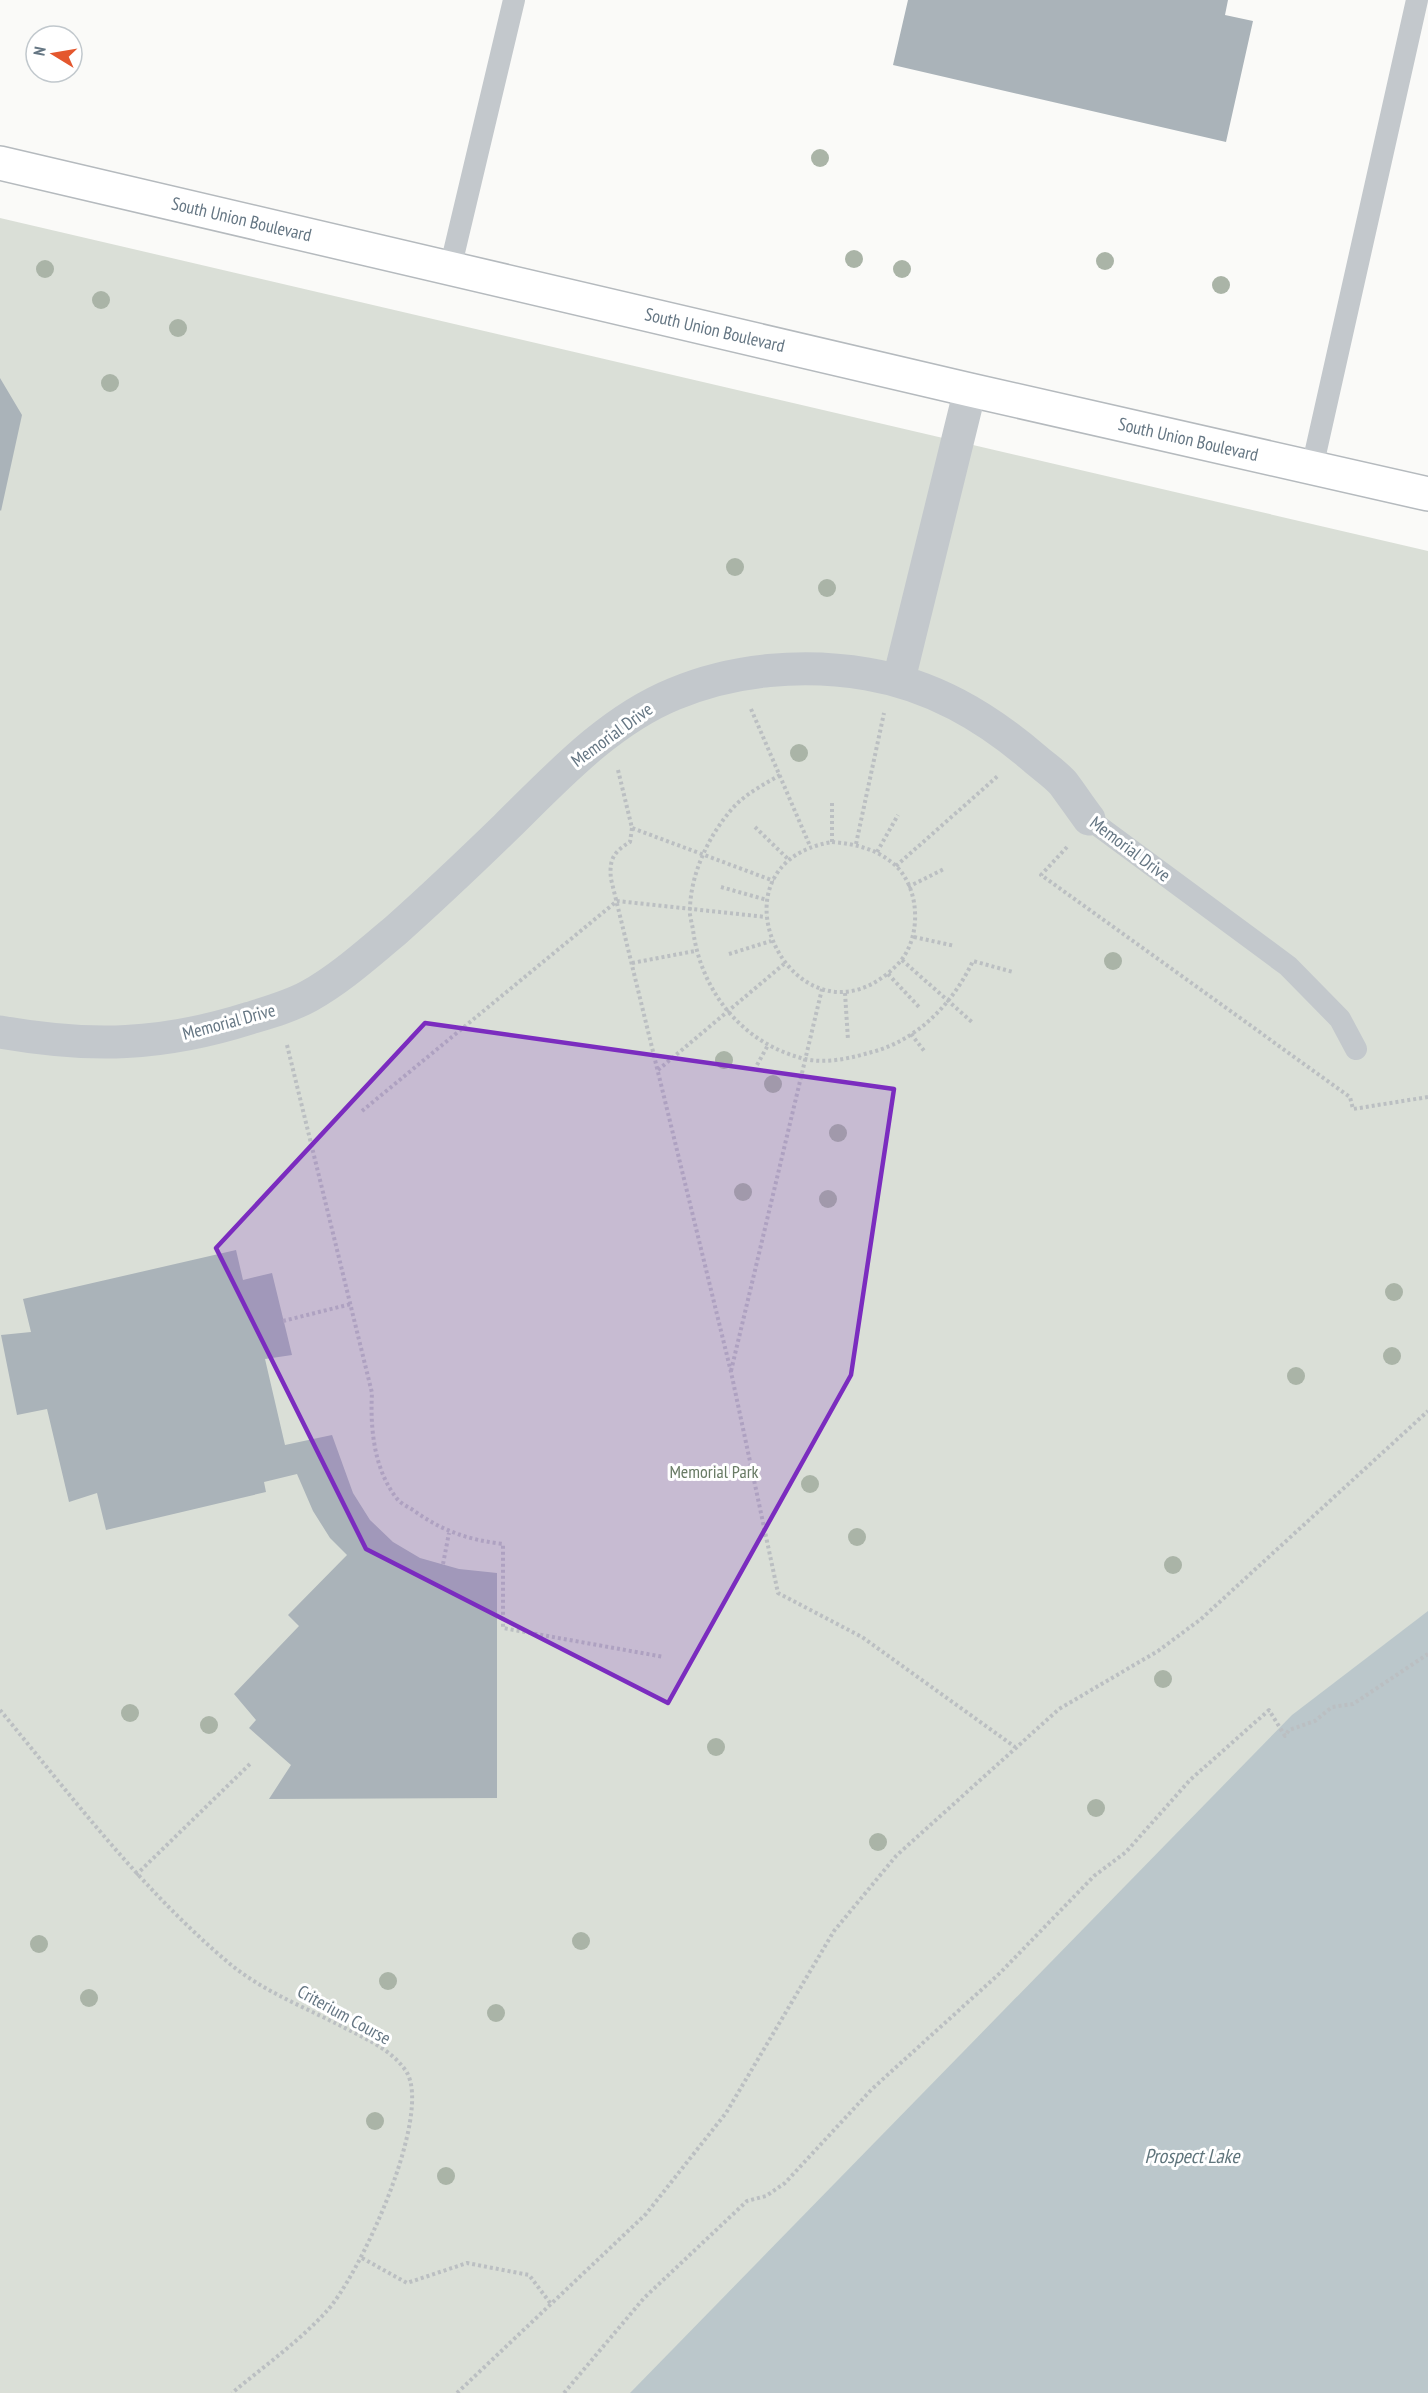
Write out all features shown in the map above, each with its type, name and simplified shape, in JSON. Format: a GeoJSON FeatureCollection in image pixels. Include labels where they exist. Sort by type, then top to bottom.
{"type":"FeatureCollection","features":[{"type":"Feature","properties":{"kind":"main road","name":"South Union Boulevard"},"geometry":{"type":"LineString","coordinates":[[0,163],[970,390],[1428,494]]}},
{"type":"Feature","properties":{"kind":"street"},"geometry":{"type":"LineString","coordinates":[[899,679],[970,390]]}},
{"type":"Feature","properties":{"kind":"street","name":"Memorial Drive"},"geometry":{"type":"LineString","coordinates":[[0,1032],[93,1044],[145,1041],[198,1033],[278,1009],[308,997],[352,968],[465,867],[562,771],[606,735],[665,698],[710,682],[747,673],[839,670],[899,679],[950,700],[993,724],[1061,782],[1089,819]]}},
{"type":"Feature","properties":{"kind":"lane"},"geometry":{"type":"LineString","coordinates":[[450,268],[514,0]]}},
{"type":"Feature","properties":{"kind":"lane"},"geometry":{"type":"LineString","coordinates":[[1312,468],[1417,0]]}},
{"type":"Feature","properties":{"kind":"lane","name":"Memorial Drive"},"geometry":{"type":"LineString","coordinates":[[1089,819],[1288,966],[1340,1020],[1356,1049]]}},
{"type":"Feature","properties":{"kind":"path"},"geometry":{"type":"LineString","coordinates":[[741,710],[761,707]]}},
{"type":"Feature","properties":{"kind":"path"},"geometry":{"type":"LineString","coordinates":[[751,708],[810,846]]}},
{"type":"Feature","properties":{"kind":"path"},"geometry":{"type":"LineString","coordinates":[[872,710],[894,716]]}},
{"type":"Feature","properties":{"kind":"path"},"geometry":{"type":"LineString","coordinates":[[856,844],[884,712]]}},
{"type":"Feature","properties":{"kind":"path"},"geometry":{"type":"LineString","coordinates":[[626,763],[618,769],[632,828],[630,842],[617,849],[610,863],[617,901],[730,1372],[778,1593],[862,1637],[1015,1747]]}},
{"type":"Feature","properties":{"kind":"path"},"geometry":{"type":"LineString","coordinates":[[993,767],[1010,780]]}},
{"type":"Feature","properties":{"kind":"path"},"geometry":{"type":"LineString","coordinates":[[896,866],[1001,773]]}},
{"type":"Feature","properties":{"kind":"path"},"geometry":{"type":"LineString","coordinates":[[780,775],[751,792],[733,807],[715,831],[702,855],[689,909],[695,951],[710,988],[727,1012],[768,1045],[806,1059],[851,1058],[903,1041],[948,1002],[962,983],[973,961],[1013,972]]}},
{"type":"Feature","properties":{"kind":"path"},"geometry":{"type":"LineString","coordinates":[[831,803],[832,842]]}},
{"type":"Feature","properties":{"kind":"path"},"geometry":{"type":"LineString","coordinates":[[877,852],[898,815]]}},
{"type":"Feature","properties":{"kind":"path"},"geometry":{"type":"LineString","coordinates":[[755,827],[788,859]]}},
{"type":"Feature","properties":{"kind":"path"},"geometry":{"type":"LineString","coordinates":[[632,828],[774,881]]}},
{"type":"Feature","properties":{"kind":"path"},"geometry":{"type":"LineString","coordinates":[[1062,840],[1068,848],[1041,875],[1350,1097],[1353,1108],[1428,1097]]}},
{"type":"Feature","properties":{"kind":"path"},"geometry":{"type":"LineString","coordinates":[[832,842],[856,844],[877,852],[896,866],[908,887],[916,913],[914,937],[902,960],[888,974],[865,987],[845,993],[822,989],[801,979],[784,964],[771,941],[766,917],[767,900],[774,881],[788,859],[810,846],[832,842]]}},
{"type":"Feature","properties":{"kind":"path"},"geometry":{"type":"LineString","coordinates":[[908,887],[944,869]]}},
{"type":"Feature","properties":{"kind":"path"},"geometry":{"type":"LineString","coordinates":[[721,887],[767,900]]}},
{"type":"Feature","properties":{"kind":"path"},"geometry":{"type":"LineString","coordinates":[[362,1111],[617,901],[766,917]]}},
{"type":"Feature","properties":{"kind":"path"},"geometry":{"type":"LineString","coordinates":[[914,937],[955,946]]}},
{"type":"Feature","properties":{"kind":"path"},"geometry":{"type":"LineString","coordinates":[[729,954],[771,941]]}},
{"type":"Feature","properties":{"kind":"path"},"geometry":{"type":"LineString","coordinates":[[632,963],[695,951]]}},
{"type":"Feature","properties":{"kind":"path"},"geometry":{"type":"LineString","coordinates":[[902,960],[972,1022]]}},
{"type":"Feature","properties":{"kind":"path"},"geometry":{"type":"LineString","coordinates":[[658,1070],[784,964]]}},
{"type":"Feature","properties":{"kind":"path"},"geometry":{"type":"LineString","coordinates":[[888,974],[919,1006]]}},
{"type":"Feature","properties":{"kind":"path"},"geometry":{"type":"LineString","coordinates":[[730,1372],[822,989]]}},
{"type":"Feature","properties":{"kind":"path"},"geometry":{"type":"LineString","coordinates":[[845,993],[848,1040]]}},
{"type":"Feature","properties":{"kind":"path"},"geometry":{"type":"LineString","coordinates":[[278,1009],[372,1393],[371,1420],[375,1452],[398,1500],[449,1533],[476,1541],[504,1544],[503,1628],[663,1657]]}},
{"type":"Feature","properties":{"kind":"path"},"geometry":{"type":"LineString","coordinates":[[911,1034],[924,1052]]}},
{"type":"Feature","properties":{"kind":"path"},"geometry":{"type":"LineString","coordinates":[[757,1065],[768,1045]]}},
{"type":"Feature","properties":{"kind":"path"},"geometry":{"type":"LineString","coordinates":[[283,1321],[351,1304]]}},
{"type":"Feature","properties":{"kind":"path"},"geometry":{"type":"LineString","coordinates":[[457,2393],[646,2214],[726,2112],[841,1923],[896,1856],[1059,1709],[1158,1651],[1201,1619],[1428,1411]]}},
{"type":"Feature","properties":{"kind":"path"},"geometry":{"type":"LineString","coordinates":[[443,1564],[449,1533]]}},
{"type":"Feature","properties":{"kind":"path"},"geometry":{"type":"LineString","coordinates":[[564,2393],[644,2298],[747,2201],[766,2196],[785,2183],[872,2089],[1000,1973],[1094,1876],[1126,1852],[1190,1780],[1269,1710],[1285,1736],[1289,1730],[1316,1721],[1332,1707],[1353,1704],[1428,1653]]}},
{"type":"Feature","properties":{"kind":"path","name":"Criterium Course"},"geometry":{"type":"LineString","coordinates":[[0,1710],[136,1875],[231,1965],[269,1990],[369,2040],[390,2054],[407,2072],[414,2093],[413,2118],[392,2186],[362,2258],[327,2312],[232,2393]]}},
{"type":"Feature","properties":{"kind":"path"},"geometry":{"type":"LineString","coordinates":[[136,1875],[252,1762]]}},
{"type":"Feature","properties":{"kind":"path"},"geometry":{"type":"LineString","coordinates":[[362,2258],[407,2283],[467,2263],[529,2276],[551,2304]]}},
{"type":"Feature","properties":{"kind":"highlighted area"},"geometry":{"type":"Polygon","coordinates":[[[425,1023],[894,1089],[851,1375],[668,1703],[366,1549],[216,1248],[425,1023]]]}},
{"type":"Feature","properties":{"kind":"green space","name":"Memorial Park"},"geometry":{"type":"Polygon","coordinates":[[[0,218],[1428,551],[1428,2393],[0,2393],[0,218]]]}},
{"type":"Feature","properties":{"kind":"water","name":"Prospect Lake"},"geometry":{"type":"Polygon","coordinates":[[[1428,1611],[1428,2393],[630,2393],[1292,1715],[1428,1611]]]}},
{"type":"Feature","properties":{"kind":"building"},"geometry":{"type":"Polygon","coordinates":[[[908,0],[1228,0],[1225,15],[1253,21],[1226,142],[893,65],[908,0]]]}},
{"type":"Feature","properties":{"kind":"building"},"geometry":{"type":"Polygon","coordinates":[[[0,378],[22,415],[1,511],[0,510],[0,378]]]}},
{"type":"Feature","properties":{"kind":"building"},"geometry":{"type":"Polygon","coordinates":[[[236,1250],[243,1280],[272,1273],[292,1355],[265,1359],[285,1445],[332,1435],[353,1493],[370,1520],[393,1542],[420,1558],[459,1569],[497,1573],[497,1798],[269,1799],[291,1765],[249,1728],[256,1720],[234,1694],[299,1626],[288,1615],[347,1555],[330,1538],[313,1511],[297,1474],[264,1482],[266,1492],[106,1530],[97,1493],[69,1502],[47,1409],[17,1415],[1,1335],[31,1332],[23,1299],[236,1250]]]}}]}
